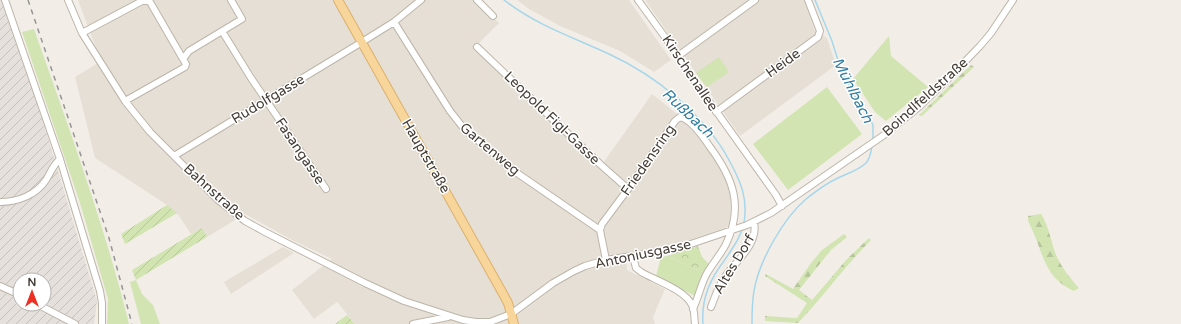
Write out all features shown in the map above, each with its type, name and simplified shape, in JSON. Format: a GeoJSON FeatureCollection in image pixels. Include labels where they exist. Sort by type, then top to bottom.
{"type":"FeatureCollection","features":[{"type":"Feature","properties":{"kind":"main road","name":"Hauptstraße"},"geometry":{"type":"LineString","coordinates":[[338,0],[502,292],[513,320]]}},
{"type":"Feature","properties":{"kind":"street"},"geometry":{"type":"LineString","coordinates":[[5,0],[60,159],[100,291],[102,303],[102,324]]}},
{"type":"Feature","properties":{"kind":"street","name":"Bahnstraße"},"geometry":{"type":"LineString","coordinates":[[68,0],[82,33],[125,101],[150,132],[218,200],[245,221],[365,283],[404,301],[464,322],[496,322]]}},
{"type":"Feature","properties":{"kind":"street"},"geometry":{"type":"LineString","coordinates":[[183,59],[189,51],[242,19],[231,0]]}},
{"type":"Feature","properties":{"kind":"street","name":"Rudolfgasse"},"geometry":{"type":"LineString","coordinates":[[174,156],[394,22],[420,0]]}},
{"type":"Feature","properties":{"kind":"street"},"geometry":{"type":"LineString","coordinates":[[477,0],[493,16]]}},
{"type":"Feature","properties":{"kind":"street","name":"Kirschenallee"},"geometry":{"type":"LineString","coordinates":[[638,0],[776,195],[782,206]]}},
{"type":"Feature","properties":{"kind":"street"},"geometry":{"type":"LineString","coordinates":[[678,56],[755,0]]}},
{"type":"Feature","properties":{"kind":"street","name":"Heide"},"geometry":{"type":"LineString","coordinates":[[716,112],[818,37],[820,31],[808,0]]}},
{"type":"Feature","properties":{"kind":"street","name":"Boindlfeldstraße"},"geometry":{"type":"LineString","coordinates":[[782,206],[878,140],[919,107],[964,63],[991,33],[1013,0]]}},
{"type":"Feature","properties":{"kind":"street"},"geometry":{"type":"LineString","coordinates":[[82,33],[142,1],[150,2],[186,64],[185,67],[125,101]]}},
{"type":"Feature","properties":{"kind":"street","name":"Gartenweg"},"geometry":{"type":"LineString","coordinates":[[394,22],[450,111],[465,130],[517,173],[600,230]]}},
{"type":"Feature","properties":{"kind":"street","name":"Fasangasse"},"geometry":{"type":"LineString","coordinates":[[222,32],[251,78],[326,189]]}},
{"type":"Feature","properties":{"kind":"street","name":"Leopold Figl-Gasse"},"geometry":{"type":"LineString","coordinates":[[477,47],[628,189]]}},
{"type":"Feature","properties":{"kind":"street","name":"Friedensring"},"geometry":{"type":"LineString","coordinates":[[600,230],[602,224],[675,121],[679,118],[683,118],[691,124],[706,141],[729,176],[735,202],[733,230]]}},
{"type":"Feature","properties":{"kind":"street"},"geometry":{"type":"LineString","coordinates":[[0,202],[19,200],[32,193],[45,181],[54,164],[60,159]]}},
{"type":"Feature","properties":{"kind":"street","name":"Antoniusgasse"},"geometry":{"type":"LineString","coordinates":[[496,322],[513,320],[563,277],[585,266],[606,260],[633,257],[676,249],[747,225],[782,206]]}},
{"type":"Feature","properties":{"kind":"street","name":"Altes Dorf"},"geometry":{"type":"LineString","coordinates":[[711,307],[716,292],[723,279],[744,254],[750,243],[755,227],[754,222]]}},
{"type":"Feature","properties":{"kind":"street"},"geometry":{"type":"LineString","coordinates":[[600,230],[606,260]]}},
{"type":"Feature","properties":{"kind":"street"},"geometry":{"type":"LineString","coordinates":[[693,309],[705,276],[726,244],[733,230]]}},
{"type":"Feature","properties":{"kind":"street"},"geometry":{"type":"LineString","coordinates":[[633,257],[636,268],[641,272],[683,294],[689,300],[693,309],[695,324]]}},
{"type":"Feature","properties":{"kind":"street"},"geometry":{"type":"LineString","coordinates":[[0,286],[12,291]]}},
{"type":"Feature","properties":{"kind":"street"},"geometry":{"type":"LineString","coordinates":[[52,312],[75,324]]}},
{"type":"Feature","properties":{"kind":"street"},"geometry":{"type":"LineString","coordinates":[[413,324],[450,316]]}},
{"type":"Feature","properties":{"kind":"shaded area"},"geometry":{"type":"Polygon","coordinates":[[[0,0],[37,101],[97,301],[94,324],[0,324],[0,0]]]}},
{"type":"Feature","properties":{"kind":"shaded area"},"geometry":{"type":"Polygon","coordinates":[[[78,0],[475,0],[499,23],[474,48],[603,163],[652,94],[676,113],[699,138],[723,171],[731,196],[730,226],[667,248],[625,254],[627,270],[665,289],[653,317],[655,324],[355,324],[337,302],[314,319],[292,290],[332,259],[294,241],[245,214],[207,237],[202,228],[191,234],[177,213],[167,205],[95,158],[75,77],[101,61],[78,0]]]}},
{"type":"Feature","properties":{"kind":"shaded area"},"geometry":{"type":"Polygon","coordinates":[[[517,0],[629,0],[671,60],[654,72],[620,51],[560,26],[529,9],[517,0]]]}},
{"type":"Feature","properties":{"kind":"shaded area"},"geometry":{"type":"Polygon","coordinates":[[[645,0],[804,0],[815,31],[827,38],[836,65],[740,136],[645,0]]]}},
{"type":"Feature","properties":{"kind":"shaded area"},"geometry":{"type":"Polygon","coordinates":[[[283,247],[294,253],[231,294],[224,282],[283,247]]]}},
{"type":"Feature","properties":{"kind":"green space"},"geometry":{"type":"Polygon","coordinates":[[[34,29],[97,212],[129,324],[107,324],[108,299],[80,203],[22,32],[34,29]]]}},
{"type":"Feature","properties":{"kind":"green space"},"geometry":{"type":"Polygon","coordinates":[[[889,36],[891,56],[928,87],[886,121],[875,112],[853,79],[889,36]]]}},
{"type":"Feature","properties":{"kind":"green space"},"geometry":{"type":"Polygon","coordinates":[[[719,57],[729,72],[707,87],[696,73],[719,57]]]}},
{"type":"Feature","properties":{"kind":"green space"},"geometry":{"type":"Polygon","coordinates":[[[971,65],[974,67],[922,116],[919,115],[971,65]]]}},
{"type":"Feature","properties":{"kind":"green space"},"geometry":{"type":"Polygon","coordinates":[[[827,87],[862,134],[788,190],[753,144],[827,87]]]}},
{"type":"Feature","properties":{"kind":"green space"},"geometry":{"type":"Polygon","coordinates":[[[167,205],[177,213],[125,244],[121,234],[167,205]]]}},
{"type":"Feature","properties":{"kind":"green space"},"geometry":{"type":"Polygon","coordinates":[[[1041,214],[1050,234],[1058,260],[1066,273],[1079,288],[1074,291],[1065,286],[1052,274],[1044,259],[1028,218],[1028,216],[1041,214]]]}},
{"type":"Feature","properties":{"kind":"green space"},"geometry":{"type":"Polygon","coordinates":[[[202,228],[207,237],[136,280],[132,270],[202,228]]]}},
{"type":"Feature","properties":{"kind":"green space"},"geometry":{"type":"Polygon","coordinates":[[[844,234],[847,237],[831,250],[799,290],[812,300],[847,259],[869,238],[871,240],[798,323],[765,321],[765,316],[797,318],[807,303],[765,276],[766,274],[793,289],[822,250],[844,234]]]}},
{"type":"Feature","properties":{"kind":"green space"},"geometry":{"type":"Polygon","coordinates":[[[698,246],[702,257],[709,264],[704,273],[667,256],[698,246]]]}},
{"type":"Feature","properties":{"kind":"green space"},"geometry":{"type":"Polygon","coordinates":[[[667,256],[704,273],[695,296],[656,276],[661,257],[667,256]]]}},
{"type":"Feature","properties":{"kind":"green space"},"geometry":{"type":"Polygon","coordinates":[[[136,280],[142,294],[153,305],[160,324],[141,324],[130,282],[136,280]]]}},
{"type":"Feature","properties":{"kind":"green space"},"geometry":{"type":"Polygon","coordinates":[[[347,315],[355,324],[335,324],[347,315]]]}},
{"type":"Feature","properties":{"kind":"waterway","name":"Rußbach"},"geometry":{"type":"LineString","coordinates":[[504,0],[516,9],[542,24],[609,54],[644,73],[693,112],[719,143],[737,176],[744,198],[744,223]]}},
{"type":"Feature","properties":{"kind":"waterway","name":"Mühlbach"},"geometry":{"type":"LineString","coordinates":[[815,0],[832,41],[841,70],[873,125],[873,141]]}},
{"type":"Feature","properties":{"kind":"waterway","name":"Mühlbach"},"geometry":{"type":"LineString","coordinates":[[752,324],[753,299],[757,279],[773,241],[781,229],[797,207],[809,196],[828,183],[863,166],[869,157],[872,146]]}},
{"type":"Feature","properties":{"kind":"waterway","name":"Rußbach"},"geometry":{"type":"LineString","coordinates":[[703,324],[703,307],[711,283],[737,241],[742,229]]}},
{"type":"Feature","properties":{"kind":"railway"},"geometry":{"type":"LineString","coordinates":[[28,0],[109,238],[132,324]]}}]}
